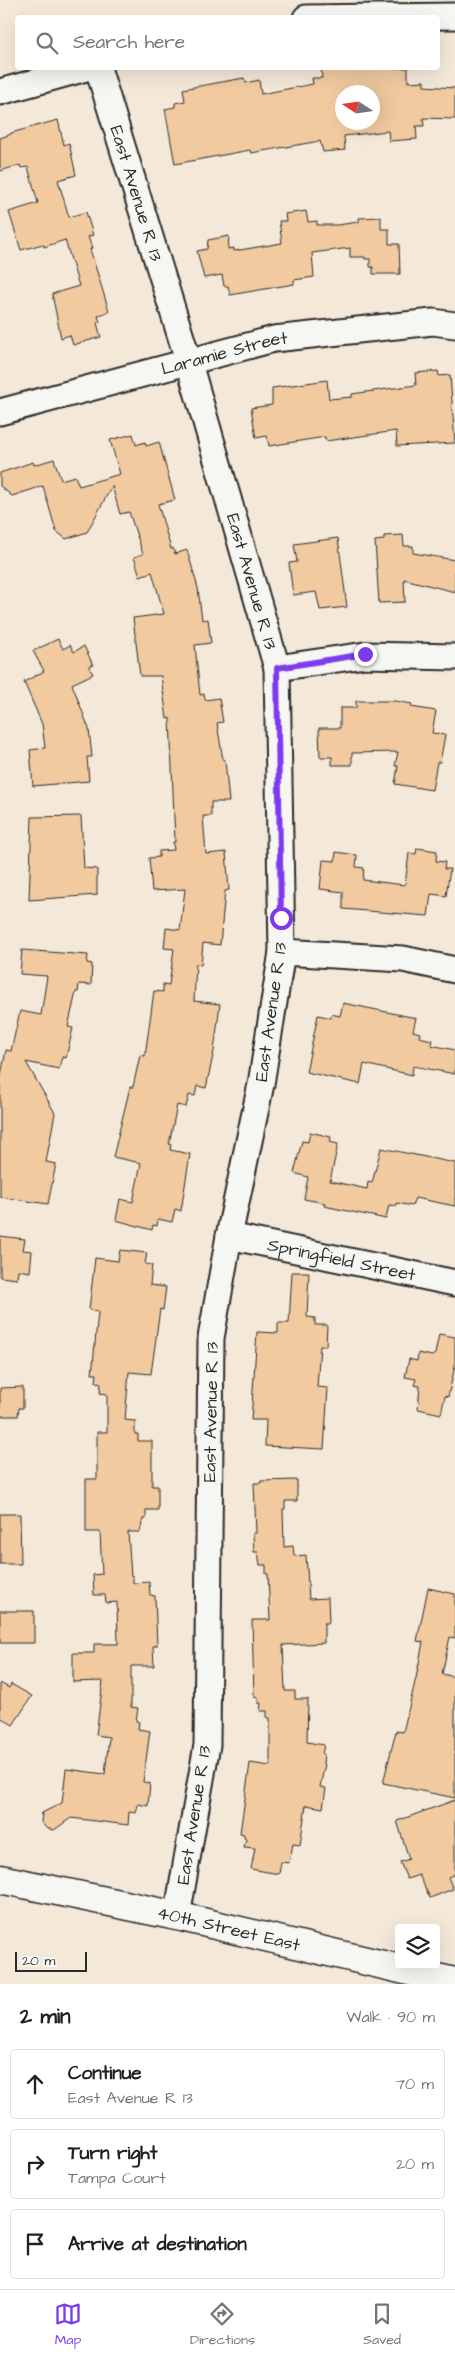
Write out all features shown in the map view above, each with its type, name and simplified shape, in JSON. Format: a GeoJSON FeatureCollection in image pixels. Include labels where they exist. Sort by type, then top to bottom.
{"type":"FeatureCollection","features":[{"type":"Feature","properties":{"kind":"main road","name":"40th Street East"},"geometry":{"type":"LineString","coordinates":[[0,1879],[177,1916],[455,1982]]}},
{"type":"Feature","properties":{"kind":"street"},"geometry":{"type":"LineString","coordinates":[[308,11],[426,15]]}},
{"type":"Feature","properties":{"kind":"street"},"geometry":{"type":"LineString","coordinates":[[440,15],[455,16]]}},
{"type":"Feature","properties":{"kind":"street"},"geometry":{"type":"LineString","coordinates":[[0,92],[79,70]]}},
{"type":"Feature","properties":{"kind":"street","name":"East Avenue R 13"},"geometry":{"type":"LineString","coordinates":[[99,70],[188,360],[277,668],[282,952],[262,1084],[229,1236],[212,1338],[207,1745],[177,1916]]}},
{"type":"Feature","properties":{"kind":"street","name":"Laramie Street"},"geometry":{"type":"LineString","coordinates":[[0,412],[188,360],[274,339],[433,322],[455,325]]}},
{"type":"Feature","properties":{"kind":"street"},"geometry":{"type":"LineString","coordinates":[[277,668],[365,654],[455,657]]}},
{"type":"Feature","properties":{"kind":"street"},"geometry":{"type":"LineString","coordinates":[[282,952],[403,958],[455,970]]}},
{"type":"Feature","properties":{"kind":"street","name":"Springfield Street"},"geometry":{"type":"LineString","coordinates":[[229,1236],[455,1283]]}},
{"type":"Feature","properties":{"kind":"building"},"geometry":{"type":"Polygon","coordinates":[[[321,70],[408,70],[408,82],[424,81],[424,86],[455,88],[455,119],[423,118],[424,126],[416,126],[417,139],[389,141],[388,131],[344,136],[345,150],[323,152],[320,141],[251,153],[250,150],[175,164],[165,109],[175,107],[175,103],[185,101],[183,89],[244,78],[246,83],[259,80],[261,94],[313,84],[312,78],[322,78],[321,70]]]}},
{"type":"Feature","properties":{"kind":"building"},"geometry":{"type":"Polygon","coordinates":[[[58,120],[64,145],[69,143],[76,175],[58,180],[69,217],[86,212],[93,235],[88,237],[92,248],[90,249],[109,311],[98,316],[100,322],[97,323],[101,337],[73,345],[70,335],[61,338],[52,294],[79,286],[65,240],[44,247],[43,244],[21,250],[9,212],[38,203],[28,167],[21,168],[20,165],[0,171],[0,138],[11,133],[58,120]]]}},
{"type":"Feature","properties":{"kind":"building"},"geometry":{"type":"Polygon","coordinates":[[[306,211],[308,222],[317,221],[317,225],[337,225],[359,222],[359,218],[381,217],[381,229],[389,229],[389,244],[399,244],[400,274],[373,274],[373,267],[370,267],[370,259],[350,257],[350,248],[312,253],[314,277],[294,280],[294,284],[230,295],[228,286],[224,286],[222,275],[204,278],[197,251],[207,249],[208,240],[229,236],[228,249],[234,248],[234,251],[282,243],[279,221],[286,221],[285,214],[306,211]]]}},
{"type":"Feature","properties":{"kind":"building"},"geometry":{"type":"Polygon","coordinates":[[[438,371],[439,376],[450,375],[455,443],[397,446],[396,431],[326,441],[325,437],[269,446],[267,436],[256,438],[251,408],[272,405],[272,388],[327,380],[329,399],[352,397],[352,394],[416,385],[415,373],[438,371]]]}},
{"type":"Feature","properties":{"kind":"building"},"geometry":{"type":"Polygon","coordinates":[[[133,434],[136,445],[145,442],[146,446],[159,442],[175,500],[158,504],[171,549],[173,548],[175,554],[187,550],[198,588],[202,620],[208,619],[211,643],[195,645],[200,695],[204,694],[205,700],[219,698],[223,722],[217,723],[223,760],[225,760],[229,802],[211,802],[211,816],[203,816],[206,854],[226,852],[229,890],[225,891],[220,945],[203,943],[201,965],[196,964],[194,1001],[220,1004],[214,1051],[206,1088],[197,1086],[195,1096],[189,1095],[186,1107],[177,1105],[169,1144],[171,1145],[170,1150],[190,1154],[181,1211],[175,1209],[172,1222],[158,1219],[157,1226],[153,1225],[152,1230],[116,1220],[120,1199],[133,1202],[141,1163],[113,1157],[140,1055],[145,1056],[154,991],[163,992],[163,984],[169,985],[174,949],[164,948],[166,928],[180,930],[185,889],[152,891],[149,858],[159,857],[159,851],[174,850],[170,718],[167,719],[161,676],[140,676],[133,618],[164,614],[152,572],[140,576],[134,557],[143,554],[129,512],[120,514],[112,486],[87,532],[66,539],[56,531],[43,486],[12,496],[0,486],[0,473],[33,462],[34,465],[54,459],[61,480],[75,476],[79,486],[120,474],[110,440],[133,434]]]}},
{"type":"Feature","properties":{"kind":"building"},"geometry":{"type":"Polygon","coordinates":[[[403,535],[404,546],[413,546],[413,553],[455,560],[455,592],[404,579],[405,602],[379,603],[375,541],[384,540],[384,536],[403,535]]]}},
{"type":"Feature","properties":{"kind":"building"},"geometry":{"type":"Polygon","coordinates":[[[338,538],[347,607],[320,610],[316,592],[293,595],[289,563],[297,562],[294,544],[338,538]]]}},
{"type":"Feature","properties":{"kind":"building"},"geometry":{"type":"Polygon","coordinates":[[[58,639],[63,649],[70,645],[74,652],[84,646],[93,665],[89,667],[93,674],[72,684],[89,729],[92,757],[87,757],[89,781],[33,786],[30,750],[45,748],[42,724],[24,682],[44,671],[33,651],[58,639]]]}},
{"type":"Feature","properties":{"kind":"building"},"geometry":{"type":"Polygon","coordinates":[[[356,701],[395,701],[412,704],[411,707],[436,711],[432,733],[445,735],[440,762],[437,762],[432,790],[395,784],[398,766],[395,766],[398,752],[352,753],[352,765],[332,765],[332,757],[320,757],[319,728],[340,728],[340,708],[356,708],[356,701]]]}},
{"type":"Feature","properties":{"kind":"building"},"geometry":{"type":"Polygon","coordinates":[[[81,816],[84,868],[97,869],[97,895],[29,900],[32,817],[81,816]]]}},
{"type":"Feature","properties":{"kind":"building"},"geometry":{"type":"Polygon","coordinates":[[[417,848],[437,851],[436,861],[445,862],[444,869],[450,869],[446,896],[431,894],[428,916],[343,909],[343,892],[320,889],[323,860],[335,861],[336,852],[357,855],[356,867],[364,868],[363,880],[405,885],[409,853],[416,854],[417,848]]]}},
{"type":"Feature","properties":{"kind":"building"},"geometry":{"type":"Polygon","coordinates":[[[22,950],[88,955],[87,963],[92,964],[91,985],[79,984],[78,992],[76,992],[68,1027],[73,1028],[66,1058],[62,1057],[59,1069],[26,1062],[55,1113],[46,1162],[56,1164],[48,1204],[0,1197],[0,1080],[6,1050],[11,1051],[20,1011],[41,1015],[47,976],[20,974],[22,950]]]}},
{"type":"Feature","properties":{"kind":"building"},"geometry":{"type":"Polygon","coordinates":[[[343,1003],[416,1018],[413,1031],[420,1033],[419,1037],[432,1040],[431,1045],[455,1050],[455,1074],[413,1066],[412,1075],[364,1064],[360,1084],[306,1072],[318,1015],[331,1018],[331,1014],[340,1016],[343,1003]]]}},
{"type":"Feature","properties":{"kind":"building"},"geometry":{"type":"Polygon","coordinates":[[[310,1132],[331,1137],[330,1142],[338,1144],[330,1181],[367,1189],[368,1182],[372,1183],[381,1148],[455,1163],[455,1206],[415,1198],[412,1206],[397,1203],[397,1206],[389,1205],[386,1219],[324,1206],[325,1203],[304,1199],[308,1177],[294,1173],[302,1141],[308,1142],[310,1132]]]}},
{"type":"Feature","properties":{"kind":"building"},"geometry":{"type":"Polygon","coordinates":[[[0,1236],[25,1239],[23,1250],[32,1251],[30,1272],[18,1270],[17,1279],[0,1277],[0,1236]]]}},
{"type":"Feature","properties":{"kind":"building"},"geometry":{"type":"Polygon","coordinates":[[[120,1250],[147,1253],[145,1264],[152,1265],[150,1285],[166,1287],[163,1310],[160,1309],[151,1374],[129,1372],[125,1420],[135,1421],[135,1434],[138,1434],[138,1441],[152,1441],[152,1486],[158,1486],[158,1510],[146,1510],[146,1519],[143,1519],[140,1532],[128,1532],[133,1583],[149,1582],[150,1595],[155,1596],[157,1646],[153,1646],[154,1666],[131,1666],[131,1707],[138,1708],[136,1721],[139,1722],[138,1729],[150,1731],[143,1782],[150,1783],[148,1806],[138,1804],[136,1813],[129,1812],[128,1825],[71,1818],[54,1830],[46,1828],[41,1822],[42,1814],[40,1814],[62,1803],[66,1769],[105,1774],[109,1737],[96,1735],[103,1681],[73,1682],[73,1653],[94,1653],[94,1644],[118,1644],[117,1602],[106,1603],[105,1595],[94,1595],[93,1575],[102,1574],[100,1532],[86,1532],[86,1479],[97,1479],[97,1432],[107,1432],[107,1394],[100,1393],[101,1383],[96,1382],[97,1374],[92,1374],[98,1312],[89,1310],[95,1258],[118,1261],[120,1250]]]}},
{"type":"Feature","properties":{"kind":"building"},"geometry":{"type":"Polygon","coordinates":[[[292,1272],[309,1272],[307,1317],[315,1318],[315,1325],[327,1325],[326,1346],[320,1346],[317,1387],[328,1388],[324,1449],[265,1446],[266,1420],[251,1420],[257,1332],[278,1333],[278,1323],[289,1323],[292,1272]]]}},
{"type":"Feature","properties":{"kind":"building"},"geometry":{"type":"Polygon","coordinates":[[[439,1334],[455,1337],[455,1366],[448,1397],[445,1396],[441,1414],[418,1409],[420,1386],[414,1385],[416,1379],[405,1377],[409,1359],[417,1361],[418,1353],[432,1356],[435,1354],[439,1334]]]}},
{"type":"Feature","properties":{"kind":"building"},"geometry":{"type":"Polygon","coordinates":[[[23,1387],[23,1408],[19,1408],[18,1416],[0,1416],[0,1388],[23,1387]]]}},
{"type":"Feature","properties":{"kind":"building"},"geometry":{"type":"Polygon","coordinates":[[[297,1480],[297,1501],[285,1501],[285,1509],[283,1509],[284,1547],[293,1546],[294,1556],[306,1555],[309,1599],[328,1598],[329,1623],[324,1623],[324,1643],[283,1645],[285,1691],[295,1691],[295,1699],[308,1699],[307,1742],[324,1745],[322,1754],[324,1754],[323,1764],[325,1764],[320,1787],[326,1788],[323,1808],[306,1805],[300,1845],[293,1844],[289,1863],[281,1862],[279,1874],[251,1869],[255,1848],[244,1847],[246,1839],[244,1834],[240,1833],[250,1763],[270,1766],[270,1718],[267,1718],[267,1711],[260,1711],[261,1703],[258,1703],[258,1698],[254,1697],[252,1620],[270,1620],[266,1565],[260,1565],[258,1552],[254,1552],[253,1533],[256,1533],[254,1483],[261,1483],[260,1481],[297,1480]]]}},
{"type":"Feature","properties":{"kind":"building"},"geometry":{"type":"Polygon","coordinates":[[[0,1514],[20,1514],[21,1564],[0,1564],[0,1514]]]}},
{"type":"Feature","properties":{"kind":"building"},"geometry":{"type":"Polygon","coordinates":[[[428,1588],[455,1594],[455,1638],[450,1637],[442,1674],[455,1677],[455,1798],[383,1783],[396,1731],[403,1732],[416,1678],[423,1642],[417,1641],[428,1588]]]}},
{"type":"Feature","properties":{"kind":"building"},"geometry":{"type":"Polygon","coordinates":[[[0,1611],[34,1611],[34,1643],[0,1643],[0,1611]]]}},
{"type":"Feature","properties":{"kind":"building"},"geometry":{"type":"Polygon","coordinates":[[[0,1683],[9,1688],[11,1684],[32,1696],[13,1725],[0,1717],[0,1683]]]}},
{"type":"Feature","properties":{"kind":"building"},"geometry":{"type":"Polygon","coordinates":[[[455,1800],[455,1874],[448,1877],[453,1889],[430,1898],[419,1875],[407,1879],[400,1862],[409,1859],[397,1821],[455,1800]]]}},
{"type":"Feature","properties":{"kind":"route"},"geometry":{"type":"LineString","coordinates":[[281,918],[277,668],[365,654]]}}]}
